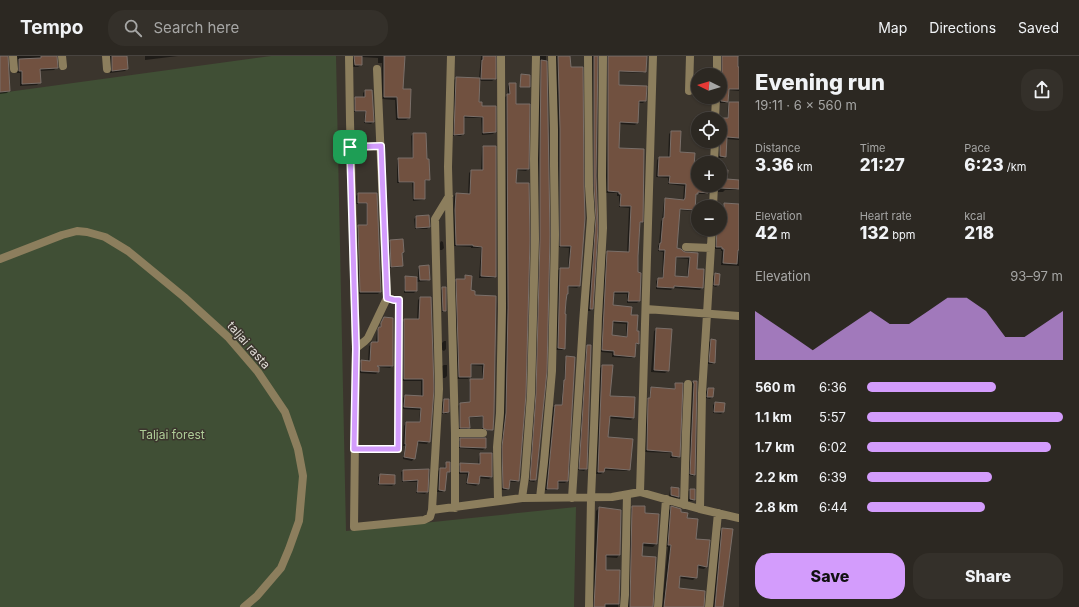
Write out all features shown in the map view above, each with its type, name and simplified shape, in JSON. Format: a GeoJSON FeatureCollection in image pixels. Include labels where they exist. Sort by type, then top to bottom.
{"type":"FeatureCollection","features":[{"type":"Feature","properties":{"kind":"street"},"geometry":{"type":"LineString","coordinates":[[13,56],[14,69]]}},
{"type":"Feature","properties":{"kind":"street"},"geometry":{"type":"LineString","coordinates":[[62,56],[63,66]]}},
{"type":"Feature","properties":{"kind":"street"},"geometry":{"type":"LineString","coordinates":[[106,56],[108,69]]}},
{"type":"Feature","properties":{"kind":"street"},"geometry":{"type":"LineString","coordinates":[[349,56],[356,348],[354,526],[424,520],[430,517],[432,510],[439,389],[434,219],[449,196]]}},
{"type":"Feature","properties":{"kind":"street"},"geometry":{"type":"LineString","coordinates":[[450,56],[448,167],[455,432],[455,508]]}},
{"type":"Feature","properties":{"kind":"street"},"geometry":{"type":"LineString","coordinates":[[498,501],[497,447],[500,413],[502,308],[501,56]]}},
{"type":"Feature","properties":{"kind":"street"},"geometry":{"type":"LineString","coordinates":[[522,498],[531,394],[535,239],[534,159],[536,56]]}},
{"type":"Feature","properties":{"kind":"street"},"geometry":{"type":"LineString","coordinates":[[540,498],[552,371],[556,235],[552,56]]}},
{"type":"Feature","properties":{"kind":"street"},"geometry":{"type":"LineString","coordinates":[[572,498],[591,218],[589,186],[588,56]]}},
{"type":"Feature","properties":{"kind":"street"},"geometry":{"type":"LineString","coordinates":[[589,607],[591,498],[603,228],[603,56]]}},
{"type":"Feature","properties":{"kind":"street"},"geometry":{"type":"LineString","coordinates":[[640,492],[653,56]]}},
{"type":"Feature","properties":{"kind":"street"},"geometry":{"type":"LineString","coordinates":[[689,91],[690,56]]}},
{"type":"Feature","properties":{"kind":"street"},"geometry":{"type":"LineString","coordinates":[[717,56],[717,68]]}},
{"type":"Feature","properties":{"kind":"street"},"geometry":{"type":"LineString","coordinates":[[356,348],[368,338],[387,298],[378,69]]}},
{"type":"Feature","properties":{"kind":"street"},"geometry":{"type":"LineString","coordinates":[[350,147],[381,146]]}},
{"type":"Feature","properties":{"kind":"street","name":"taljai rasta"},"geometry":{"type":"LineString","coordinates":[[0,259],[62,234],[77,231],[105,237],[128,251],[184,297],[228,336],[258,372],[285,412],[298,449],[303,476],[299,521],[290,549],[281,568],[257,596],[244,607]]}},
{"type":"Feature","properties":{"kind":"street"},"geometry":{"type":"LineString","coordinates":[[700,509],[702,393],[712,236]]}},
{"type":"Feature","properties":{"kind":"street"},"geometry":{"type":"LineString","coordinates":[[686,247],[711,248]]}},
{"type":"Feature","properties":{"kind":"street"},"geometry":{"type":"LineString","coordinates":[[354,449],[398,449],[399,300],[387,298]]}},
{"type":"Feature","properties":{"kind":"street"},"geometry":{"type":"LineString","coordinates":[[646,309],[739,316]]}},
{"type":"Feature","properties":{"kind":"street"},"geometry":{"type":"LineString","coordinates":[[684,505],[688,384]]}},
{"type":"Feature","properties":{"kind":"street"},"geometry":{"type":"LineString","coordinates":[[455,432],[482,433]]}},
{"type":"Feature","properties":{"kind":"street"},"geometry":{"type":"LineString","coordinates":[[432,510],[522,498],[612,497],[640,492],[684,505],[739,518]]}},
{"type":"Feature","properties":{"kind":"street"},"geometry":{"type":"LineString","coordinates":[[624,607],[627,494]]}},
{"type":"Feature","properties":{"kind":"street"},"geometry":{"type":"LineString","coordinates":[[658,607],[666,499]]}},
{"type":"Feature","properties":{"kind":"street"},"geometry":{"type":"LineString","coordinates":[[709,607],[718,513]]}},
{"type":"Feature","properties":{"kind":"green space","name":"Taljai forest"},"geometry":{"type":"Polygon","coordinates":[[[271,56],[336,56],[346,531],[576,507],[574,607],[0,607],[0,93],[271,56]]]}},
{"type":"Feature","properties":{"kind":"building"},"geometry":{"type":"Polygon","coordinates":[[[0,56],[8,56],[10,91],[0,92],[0,56]]]}},
{"type":"Feature","properties":{"kind":"building"},"geometry":{"type":"Polygon","coordinates":[[[41,56],[57,56],[58,68],[40,69],[41,83],[22,84],[22,71],[19,71],[19,59],[41,58],[41,56]]]}},
{"type":"Feature","properties":{"kind":"building"},"geometry":{"type":"Polygon","coordinates":[[[112,56],[127,56],[128,69],[112,71],[112,56]]]}},
{"type":"Feature","properties":{"kind":"building"},"geometry":{"type":"Polygon","coordinates":[[[354,56],[362,56],[362,65],[355,65],[354,56]]]}},
{"type":"Feature","properties":{"kind":"building"},"geometry":{"type":"Polygon","coordinates":[[[384,56],[405,56],[403,89],[411,89],[410,118],[398,118],[397,97],[384,97],[384,56]]]}},
{"type":"Feature","properties":{"kind":"building"},"geometry":{"type":"Polygon","coordinates":[[[483,56],[496,56],[496,79],[481,79],[483,56]]]}},
{"type":"Feature","properties":{"kind":"building"},"geometry":{"type":"Polygon","coordinates":[[[558,56],[570,56],[571,67],[583,67],[585,218],[580,286],[568,286],[565,314],[565,349],[558,348],[560,268],[569,268],[571,246],[560,246],[560,129],[558,56]]]}},
{"type":"Feature","properties":{"kind":"building"},"geometry":{"type":"Polygon","coordinates":[[[594,56],[598,56],[596,176],[598,228],[593,309],[590,309],[596,218],[594,186],[594,56]]]}},
{"type":"Feature","properties":{"kind":"building"},"geometry":{"type":"Polygon","coordinates":[[[608,56],[647,56],[646,72],[619,71],[619,85],[647,86],[646,101],[639,101],[638,123],[620,122],[619,148],[644,149],[643,222],[640,222],[638,256],[638,272],[641,273],[640,301],[628,301],[629,292],[614,292],[613,305],[632,307],[631,315],[638,315],[637,331],[639,331],[639,344],[636,343],[635,357],[614,355],[614,351],[602,350],[607,251],[629,252],[631,206],[620,206],[621,194],[619,194],[619,192],[608,191],[608,56]],[[613,321],[612,335],[627,337],[628,322],[613,321]]]}},
{"type":"Feature","properties":{"kind":"building"},"geometry":{"type":"Polygon","coordinates":[[[722,56],[738,56],[739,89],[729,89],[728,102],[727,68],[722,68],[722,56]]]}},
{"type":"Feature","properties":{"kind":"building"},"geometry":{"type":"Polygon","coordinates":[[[541,60],[547,61],[550,235],[547,371],[536,480],[530,480],[536,394],[540,239],[541,60]]]}},
{"type":"Feature","properties":{"kind":"building"},"geometry":{"type":"Polygon","coordinates":[[[521,74],[530,75],[530,87],[520,87],[521,74]]]}},
{"type":"Feature","properties":{"kind":"building"},"geometry":{"type":"Polygon","coordinates":[[[456,77],[480,78],[479,102],[482,102],[482,106],[496,106],[496,132],[483,133],[483,117],[464,116],[464,134],[454,135],[456,77]]]}},
{"type":"Feature","properties":{"kind":"building"},"geometry":{"type":"Polygon","coordinates":[[[509,83],[516,83],[516,104],[530,104],[529,169],[517,169],[516,183],[529,183],[530,239],[526,394],[519,481],[510,480],[509,489],[503,488],[502,447],[506,413],[508,308],[507,94],[510,94],[509,83]]]}},
{"type":"Feature","properties":{"kind":"building"},"geometry":{"type":"Polygon","coordinates":[[[365,90],[372,90],[374,122],[365,122],[366,111],[355,111],[355,97],[365,97],[365,90]]]}},
{"type":"Feature","properties":{"kind":"building"},"geometry":{"type":"Polygon","coordinates":[[[729,102],[739,102],[739,138],[727,137],[729,102]]]}},
{"type":"Feature","properties":{"kind":"building"},"geometry":{"type":"Polygon","coordinates":[[[671,131],[681,131],[680,152],[695,153],[695,156],[691,156],[691,192],[698,192],[698,194],[696,194],[696,200],[691,200],[691,210],[680,209],[677,248],[685,252],[698,253],[697,269],[704,269],[703,288],[674,286],[674,288],[657,287],[658,278],[663,278],[665,250],[659,250],[664,218],[665,198],[684,200],[686,184],[669,183],[670,176],[658,176],[659,157],[670,157],[671,131]],[[676,257],[675,276],[688,277],[690,257],[676,257]]]}},
{"type":"Feature","properties":{"kind":"building"},"geometry":{"type":"Polygon","coordinates":[[[413,133],[426,133],[427,159],[429,159],[430,180],[425,180],[425,199],[414,199],[414,182],[399,182],[398,158],[413,158],[413,133]]]}},
{"type":"Feature","properties":{"kind":"building"},"geometry":{"type":"Polygon","coordinates":[[[483,146],[496,146],[496,277],[481,276],[482,247],[473,245],[456,245],[456,193],[470,194],[471,170],[483,170],[483,146]]]}},
{"type":"Feature","properties":{"kind":"building"},"geometry":{"type":"Polygon","coordinates":[[[720,148],[726,148],[726,156],[720,156],[720,148]]]}},
{"type":"Feature","properties":{"kind":"building"},"geometry":{"type":"Polygon","coordinates":[[[727,179],[739,180],[739,189],[727,188],[727,179]]]}},
{"type":"Feature","properties":{"kind":"building"},"geometry":{"type":"Polygon","coordinates":[[[358,193],[377,193],[381,292],[360,292],[358,225],[367,225],[367,203],[358,203],[358,193]]]}},
{"type":"Feature","properties":{"kind":"building"},"geometry":{"type":"Polygon","coordinates":[[[727,203],[739,204],[739,250],[737,264],[723,263],[724,249],[722,249],[722,247],[716,247],[717,236],[727,236],[727,203]]]}},
{"type":"Feature","properties":{"kind":"building"},"geometry":{"type":"Polygon","coordinates":[[[429,215],[430,227],[416,228],[416,216],[429,215]]]}},
{"type":"Feature","properties":{"kind":"building"},"geometry":{"type":"Polygon","coordinates":[[[403,239],[403,266],[391,267],[390,240],[403,239]]]}},
{"type":"Feature","properties":{"kind":"building"},"geometry":{"type":"Polygon","coordinates":[[[429,265],[430,280],[420,280],[419,266],[429,265]]]}},
{"type":"Feature","properties":{"kind":"building"},"geometry":{"type":"Polygon","coordinates":[[[715,273],[720,274],[719,285],[714,285],[715,273]]]}},
{"type":"Feature","properties":{"kind":"building"},"geometry":{"type":"Polygon","coordinates":[[[465,275],[472,276],[471,290],[475,291],[475,295],[496,296],[493,430],[483,428],[483,416],[469,417],[470,428],[460,428],[460,403],[470,402],[470,379],[483,379],[484,364],[471,364],[471,377],[459,377],[456,279],[465,279],[465,275]]]}},
{"type":"Feature","properties":{"kind":"building"},"geometry":{"type":"Polygon","coordinates":[[[405,276],[417,277],[417,291],[405,291],[405,276]]]}},
{"type":"Feature","properties":{"kind":"building"},"geometry":{"type":"Polygon","coordinates":[[[442,287],[446,287],[446,311],[443,311],[442,287]]]}},
{"type":"Feature","properties":{"kind":"building"},"geometry":{"type":"Polygon","coordinates":[[[420,297],[431,297],[434,389],[430,442],[418,441],[415,459],[404,457],[406,444],[406,422],[420,422],[421,408],[404,407],[405,395],[423,396],[423,379],[404,379],[404,319],[419,319],[420,297]]]}},
{"type":"Feature","properties":{"kind":"building"},"geometry":{"type":"Polygon","coordinates":[[[384,317],[393,318],[393,366],[377,366],[379,367],[379,372],[361,371],[361,360],[370,361],[371,343],[378,342],[378,329],[381,327],[384,317]]]}},
{"type":"Feature","properties":{"kind":"building"},"geometry":{"type":"Polygon","coordinates":[[[656,328],[672,329],[669,371],[654,370],[656,328]]]}},
{"type":"Feature","properties":{"kind":"building"},"geometry":{"type":"Polygon","coordinates":[[[711,339],[716,340],[715,363],[709,362],[711,339]]]}},
{"type":"Feature","properties":{"kind":"building"},"geometry":{"type":"Polygon","coordinates":[[[587,345],[591,345],[587,469],[579,469],[587,345]]]}},
{"type":"Feature","properties":{"kind":"building"},"geometry":{"type":"Polygon","coordinates":[[[566,356],[575,357],[568,481],[558,481],[558,489],[547,489],[555,405],[562,405],[566,356]]]}},
{"type":"Feature","properties":{"kind":"building"},"geometry":{"type":"Polygon","coordinates":[[[602,365],[613,365],[610,396],[635,397],[634,418],[610,416],[608,437],[633,439],[630,470],[605,468],[604,472],[598,472],[602,365]]]}},
{"type":"Feature","properties":{"kind":"building"},"geometry":{"type":"Polygon","coordinates":[[[693,381],[697,381],[695,475],[690,474],[693,381]]]}},
{"type":"Feature","properties":{"kind":"building"},"geometry":{"type":"Polygon","coordinates":[[[675,383],[683,383],[680,457],[672,456],[672,452],[647,450],[648,398],[650,398],[651,387],[675,389],[675,383]]]}},
{"type":"Feature","properties":{"kind":"building"},"geometry":{"type":"Polygon","coordinates":[[[708,388],[714,388],[713,397],[707,397],[708,388]]]}},
{"type":"Feature","properties":{"kind":"building"},"geometry":{"type":"Polygon","coordinates":[[[444,399],[449,399],[449,412],[443,413],[444,399]]]}},
{"type":"Feature","properties":{"kind":"building"},"geometry":{"type":"Polygon","coordinates":[[[715,402],[725,403],[724,412],[714,412],[715,402]]]}},
{"type":"Feature","properties":{"kind":"building"},"geometry":{"type":"Polygon","coordinates":[[[460,438],[486,438],[486,448],[460,447],[460,438]]]}},
{"type":"Feature","properties":{"kind":"building"},"geometry":{"type":"Polygon","coordinates":[[[480,453],[492,453],[492,477],[480,476],[479,484],[467,483],[469,472],[460,472],[460,463],[480,464],[480,453]]]}},
{"type":"Feature","properties":{"kind":"building"},"geometry":{"type":"Polygon","coordinates":[[[446,462],[450,462],[450,472],[447,472],[445,491],[439,490],[440,468],[446,468],[446,462]]]}},
{"type":"Feature","properties":{"kind":"building"},"geometry":{"type":"Polygon","coordinates":[[[429,469],[428,492],[417,492],[418,480],[403,481],[403,470],[429,469]]]}},
{"type":"Feature","properties":{"kind":"building"},"geometry":{"type":"Polygon","coordinates":[[[380,474],[395,475],[395,484],[379,484],[380,474]]]}},
{"type":"Feature","properties":{"kind":"building"},"geometry":{"type":"Polygon","coordinates":[[[671,487],[679,488],[679,497],[671,495],[671,487]]]}},
{"type":"Feature","properties":{"kind":"building"},"geometry":{"type":"Polygon","coordinates":[[[690,489],[695,489],[695,500],[690,499],[690,489]]]}},
{"type":"Feature","properties":{"kind":"building"},"geometry":{"type":"Polygon","coordinates":[[[632,506],[645,506],[645,513],[659,514],[657,544],[643,543],[642,556],[656,557],[653,607],[630,607],[632,506]]]}},
{"type":"Feature","properties":{"kind":"building"},"geometry":{"type":"Polygon","coordinates":[[[671,506],[681,509],[681,512],[688,513],[687,518],[698,519],[696,539],[710,540],[707,567],[698,565],[697,578],[680,576],[679,588],[705,591],[704,607],[664,607],[671,545],[668,545],[671,506]]]}},
{"type":"Feature","properties":{"kind":"building"},"geometry":{"type":"Polygon","coordinates":[[[599,507],[621,510],[620,555],[606,555],[606,570],[620,570],[619,604],[605,604],[605,607],[594,607],[599,507]]]}},
{"type":"Feature","properties":{"kind":"building"},"geometry":{"type":"Polygon","coordinates":[[[722,528],[733,529],[723,607],[715,607],[722,528]]]}},
{"type":"Feature","properties":{"kind":"route"},"geometry":{"type":"LineString","coordinates":[[381,146],[387,298],[399,300],[398,449],[354,449],[356,348],[350,147],[381,146]]}}]}
